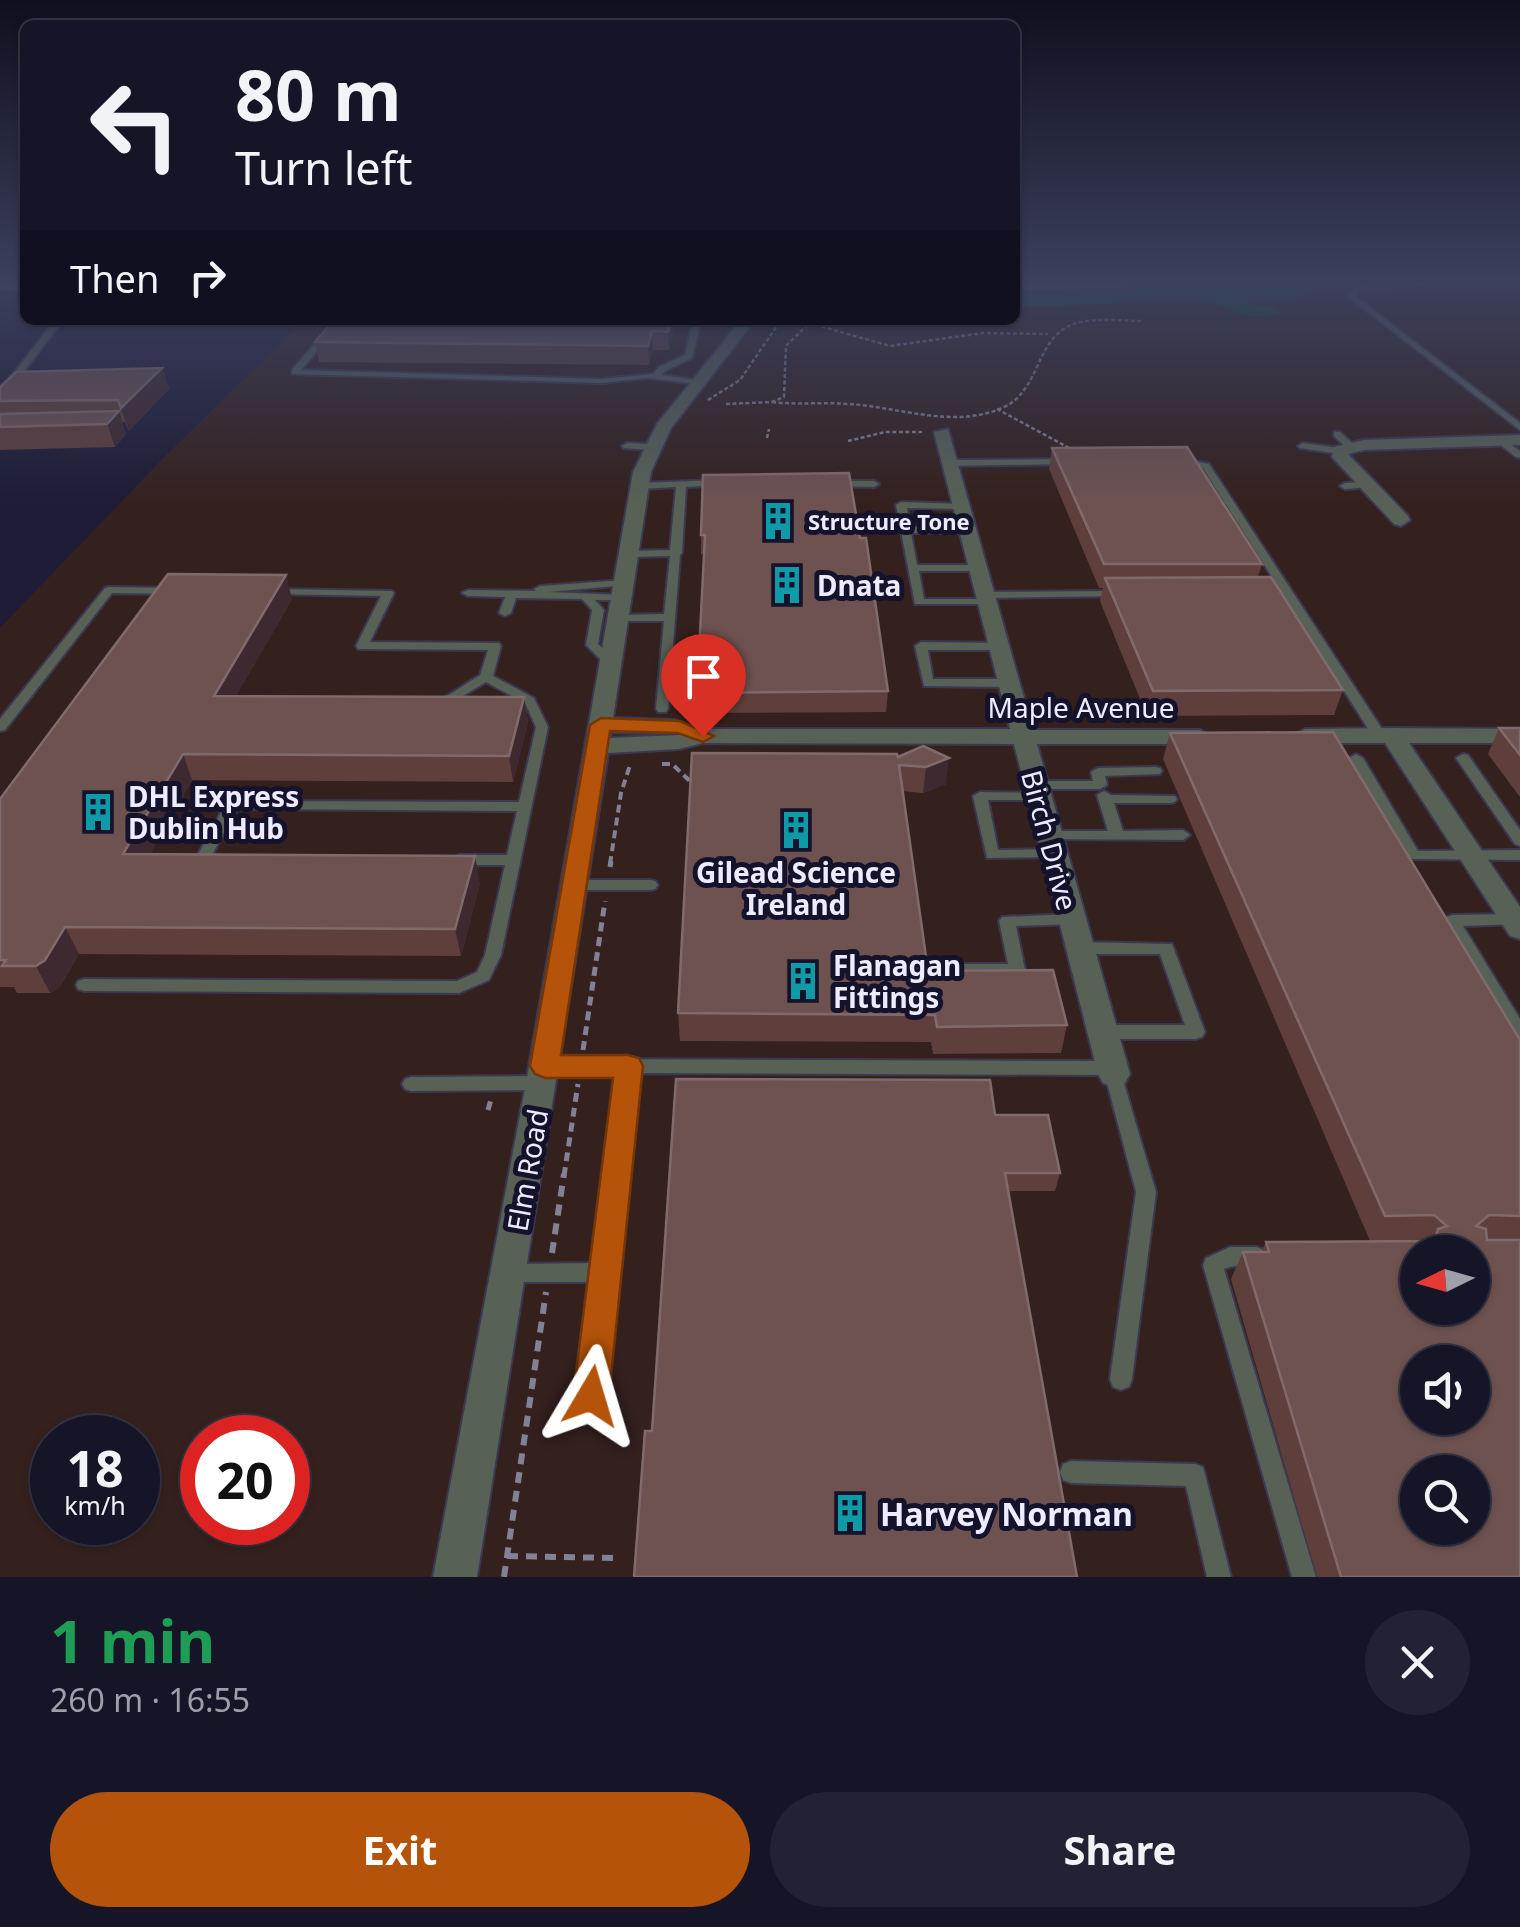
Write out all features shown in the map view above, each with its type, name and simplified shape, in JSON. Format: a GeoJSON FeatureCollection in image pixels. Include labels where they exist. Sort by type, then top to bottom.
{"type":"FeatureCollection","features":[{"type":"Feature","properties":{"kind":"street","name":"Elm Road"},"geometry":{"type":"LineString","coordinates":[[454,1577],[544,1074],[591,885],[599,735],[639,486],[651,448],[719,356]]}},
{"type":"Feature","properties":{"kind":"street","name":"Birch Drive"},"geometry":{"type":"LineString","coordinates":[[941,426],[1113,1071]]}},
{"type":"Feature","properties":{"kind":"street"},"geometry":{"type":"LineString","coordinates":[[1402,520],[1340,457],[1343,444],[1446,437],[1500,441],[1519,448]]}},
{"type":"Feature","properties":{"kind":"street","name":"Maple Avenue"},"geometry":{"type":"LineString","coordinates":[[599,735],[680,727],[703,736]]}},
{"type":"Feature","properties":{"kind":"street","name":"Maple Avenue"},"geometry":{"type":"LineString","coordinates":[[599,735],[655,754],[703,736],[1220,736]]}},
{"type":"Feature","properties":{"kind":"street"},"geometry":{"type":"LineString","coordinates":[[1280,736],[1520,736]]}},
{"type":"Feature","properties":{"kind":"street"},"geometry":{"type":"LineString","coordinates":[[1385,736],[1517,924]]}},
{"type":"Feature","properties":{"kind":"lane"},"geometry":{"type":"LineString","coordinates":[[0,397],[32,356]]}},
{"type":"Feature","properties":{"kind":"lane"},"geometry":{"type":"LineString","coordinates":[[309,356],[295,372],[602,380],[656,376],[698,382]]}},
{"type":"Feature","properties":{"kind":"lane"},"geometry":{"type":"LineString","coordinates":[[656,376],[689,356]]}},
{"type":"Feature","properties":{"kind":"lane"},"geometry":{"type":"LineString","coordinates":[[1428,356],[1520,427]]}},
{"type":"Feature","properties":{"kind":"lane"},"geometry":{"type":"LineString","coordinates":[[1303,446],[1343,444]]}},
{"type":"Feature","properties":{"kind":"lane"},"geometry":{"type":"LineString","coordinates":[[627,446],[651,448]]}},
{"type":"Feature","properties":{"kind":"lane"},"geometry":{"type":"LineString","coordinates":[[950,463],[1076,458]]}},
{"type":"Feature","properties":{"kind":"lane"},"geometry":{"type":"LineString","coordinates":[[1172,462],[1206,466],[1282,594],[1385,736]]}},
{"type":"Feature","properties":{"kind":"lane"},"geometry":{"type":"LineString","coordinates":[[639,486],[738,483]]}},
{"type":"Feature","properties":{"kind":"lane"},"geometry":{"type":"LineString","coordinates":[[816,484],[874,484]]}},
{"type":"Feature","properties":{"kind":"lane"},"geometry":{"type":"LineString","coordinates":[[662,708],[681,485]]}},
{"type":"Feature","properties":{"kind":"lane"},"geometry":{"type":"LineString","coordinates":[[1345,486],[1368,485]]}},
{"type":"Feature","properties":{"kind":"lane"},"geometry":{"type":"LineString","coordinates":[[961,506],[902,506],[919,602],[1129,594]]}},
{"type":"Feature","properties":{"kind":"lane"},"geometry":{"type":"LineString","coordinates":[[906,530],[968,530]]}},
{"type":"Feature","properties":{"kind":"lane"},"geometry":{"type":"LineString","coordinates":[[628,554],[678,553]]}},
{"type":"Feature","properties":{"kind":"lane"},"geometry":{"type":"LineString","coordinates":[[912,568],[978,568]]}},
{"type":"Feature","properties":{"kind":"lane"},"geometry":{"type":"LineString","coordinates":[[0,728],[109,590],[188,591]]}},
{"type":"Feature","properties":{"kind":"lane"},"geometry":{"type":"LineString","coordinates":[[268,592],[388,592],[362,646],[494,646],[486,676],[446,700]]}},
{"type":"Feature","properties":{"kind":"lane"},"geometry":{"type":"LineString","coordinates":[[468,593],[621,599],[671,617]]}},
{"type":"Feature","properties":{"kind":"lane"},"geometry":{"type":"LineString","coordinates":[[516,593],[621,599]]}},
{"type":"Feature","properties":{"kind":"lane"},"geometry":{"type":"LineString","coordinates":[[505,613],[516,593]]}},
{"type":"Feature","properties":{"kind":"lane"},"geometry":{"type":"LineString","coordinates":[[587,598],[598,610],[592,645],[610,663]]}},
{"type":"Feature","properties":{"kind":"lane"},"geometry":{"type":"LineString","coordinates":[[998,646],[922,646],[928,684],[1008,684]]}},
{"type":"Feature","properties":{"kind":"lane"},"geometry":{"type":"LineString","coordinates":[[84,985],[460,986],[483,976],[492,955],[542,727],[530,701],[486,676]]}},
{"type":"Feature","properties":{"kind":"lane"},"geometry":{"type":"LineString","coordinates":[[1356,758],[1414,856],[1520,855]]}},
{"type":"Feature","properties":{"kind":"lane"},"geometry":{"type":"LineString","coordinates":[[1463,758],[1520,841]]}},
{"type":"Feature","properties":{"kind":"lane"},"geometry":{"type":"LineString","coordinates":[[1116,835],[1098,772],[1155,771]]}},
{"type":"Feature","properties":{"kind":"lane"},"geometry":{"type":"LineString","coordinates":[[1170,799],[1037,790],[980,796],[992,855],[1116,835],[1184,834]]}},
{"type":"Feature","properties":{"kind":"lane"},"geometry":{"type":"LineString","coordinates":[[221,860],[202,860],[232,805],[524,806]]}},
{"type":"Feature","properties":{"kind":"lane"},"geometry":{"type":"LineString","coordinates":[[447,860],[513,860]]}},
{"type":"Feature","properties":{"kind":"lane"},"geometry":{"type":"LineString","coordinates":[[591,885],[650,884]]}},
{"type":"Feature","properties":{"kind":"lane"},"geometry":{"type":"LineString","coordinates":[[933,970],[1017,970],[1007,920],[1166,948],[1196,1032],[1102,1032]]}},
{"type":"Feature","properties":{"kind":"lane"},"geometry":{"type":"LineString","coordinates":[[1517,924],[1452,921],[1520,1033]]}},
{"type":"Feature","properties":{"kind":"lane"},"geometry":{"type":"LineString","coordinates":[[411,1084],[544,1074],[580,1066],[1113,1071],[1146,1192],[1121,1379]]}},
{"type":"Feature","properties":{"kind":"lane"},"geometry":{"type":"LineString","coordinates":[[591,1396],[628,1066]]}},
{"type":"Feature","properties":{"kind":"lane"},"geometry":{"type":"LineString","coordinates":[[1286,1256],[1230,1256],[1213,1265],[1304,1577]]}},
{"type":"Feature","properties":{"kind":"lane"},"geometry":{"type":"LineString","coordinates":[[509,1273],[606,1272]]}},
{"type":"Feature","properties":{"kind":"lane"},"geometry":{"type":"LineString","coordinates":[[1071,1472],[1195,1475],[1219,1577]]}},
{"type":"Feature","properties":{"kind":"path"},"geometry":{"type":"LineString","coordinates":[[697,407],[740,380],[757,356]]}},
{"type":"Feature","properties":{"kind":"path"},"geometry":{"type":"LineString","coordinates":[[772,402],[784,397],[782,356]]}},
{"type":"Feature","properties":{"kind":"path"},"geometry":{"type":"LineString","coordinates":[[848,441],[941,426],[997,410],[1023,396],[1042,356]]}},
{"type":"Feature","properties":{"kind":"path"},"geometry":{"type":"LineString","coordinates":[[726,404],[851,404],[941,426]]}},
{"type":"Feature","properties":{"kind":"path"},"geometry":{"type":"LineString","coordinates":[[997,410],[1055,436],[1076,458]]}},
{"type":"Feature","properties":{"kind":"path"},"geometry":{"type":"LineString","coordinates":[[767,438],[770,429]]}},
{"type":"Feature","properties":{"kind":"path"},"geometry":{"type":"LineString","coordinates":[[504,1577],[580,1066],[591,885],[626,771],[634,760],[655,754],[693,784]]}},
{"type":"Feature","properties":{"kind":"path"},"geometry":{"type":"LineString","coordinates":[[507,1556],[616,1558]]}},
{"type":"Feature","properties":{"kind":"shaded area"},"geometry":{"type":"Polygon","coordinates":[[[268,356],[1520,356],[1520,1577],[0,1577],[0,628],[268,356]]]}},
{"type":"Feature","properties":{"kind":"building"},"geometry":{"type":"Polygon","coordinates":[[[162,368],[121,408],[118,400],[0,401],[0,387],[16,372],[162,368]]]}},
{"type":"Feature","properties":{"kind":"building"},"geometry":{"type":"Polygon","coordinates":[[[119,411],[107,424],[0,427],[0,414],[119,411]]]}},
{"type":"Feature","properties":{"kind":"building"},"geometry":{"type":"Polygon","coordinates":[[[1187,447],[1262,564],[1104,564],[1052,448],[1187,447]]]}},
{"type":"Feature","properties":{"kind":"building"},"geometry":{"type":"Polygon","coordinates":[[[849,473],[860,538],[866,538],[888,691],[697,693],[705,535],[701,535],[703,475],[849,473]]]}},
{"type":"Feature","properties":{"kind":"building","name":"DHL Express Dublin Hub"},"geometry":{"type":"Polygon","coordinates":[[[168,574],[286,575],[214,696],[524,697],[509,756],[183,754],[123,854],[475,856],[455,929],[65,927],[45,960],[36,966],[2,966],[6,960],[0,960],[0,799],[168,574]]]}},
{"type":"Feature","properties":{"kind":"building"},"geometry":{"type":"Polygon","coordinates":[[[1271,577],[1343,690],[1153,691],[1105,578],[1271,577]]]}},
{"type":"Feature","properties":{"kind":"building"},"geometry":{"type":"Polygon","coordinates":[[[1499,728],[1520,728],[1520,755],[1499,728]]]}},
{"type":"Feature","properties":{"kind":"building"},"geometry":{"type":"Polygon","coordinates":[[[1333,732],[1520,1040],[1520,1216],[1489,1215],[1476,1226],[1486,1229],[1487,1235],[1436,1235],[1438,1229],[1447,1226],[1434,1215],[1385,1216],[1170,733],[1333,732]]]}},
{"type":"Feature","properties":{"kind":"building"},"geometry":{"type":"Polygon","coordinates":[[[923,746],[949,758],[926,767],[899,765],[928,971],[1053,970],[1067,1025],[937,1027],[935,1015],[678,1013],[692,753],[898,757],[923,746]]]}},
{"type":"Feature","properties":{"kind":"building"},"geometry":{"type":"Polygon","coordinates":[[[676,1079],[990,1080],[995,1115],[1048,1115],[1060,1173],[1005,1173],[1077,1577],[634,1577],[645,1431],[652,1431],[676,1079]]]}},
{"type":"Feature","properties":{"kind":"building"},"geometry":{"type":"Polygon","coordinates":[[[1490,1240],[1520,1240],[1520,1577],[1341,1577],[1243,1252],[1269,1252],[1266,1242],[1400,1241],[1400,1325],[1490,1325],[1490,1240]]]}},
{"type":"Feature","properties":{"kind":"place","name":"Structure Tone"},"geometry":{"type":"Point","coordinates":[778,521]}},
{"type":"Feature","properties":{"kind":"place","name":"Dnata"},"geometry":{"type":"Point","coordinates":[787,585]}},
{"type":"Feature","properties":{"kind":"place","name":"DHL Express Dublin Hub"},"geometry":{"type":"Point","coordinates":[98,812]}},
{"type":"Feature","properties":{"kind":"place","name":"Gilead Science Ireland"},"geometry":{"type":"Point","coordinates":[796,830]}},
{"type":"Feature","properties":{"kind":"place","name":"Flanagan Fittings"},"geometry":{"type":"Point","coordinates":[803,981]}},
{"type":"Feature","properties":{"kind":"place","name":"Harvey Norman"},"geometry":{"type":"Point","coordinates":[850,1513]}},
{"type":"Feature","properties":{"kind":"route"},"geometry":{"type":"LineString","coordinates":[[591,1396],[628,1066],[545,1066],[601,725],[680,727],[703,736]]}}]}
